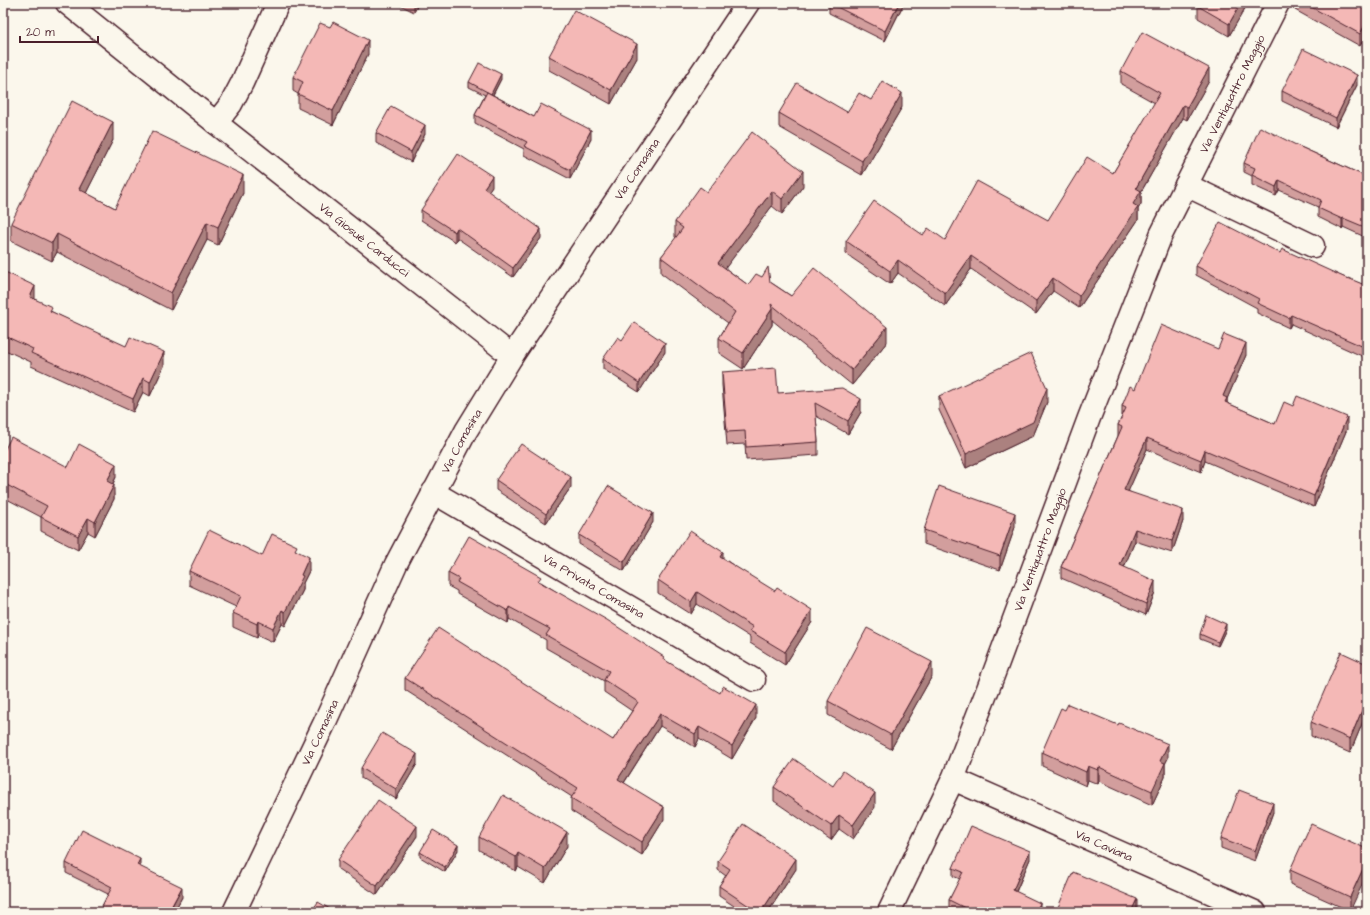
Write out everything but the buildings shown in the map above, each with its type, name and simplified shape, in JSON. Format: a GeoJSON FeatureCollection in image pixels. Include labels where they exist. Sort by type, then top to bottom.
{"type":"FeatureCollection","features":[{"type":"Feature","properties":{"kind":"street","name":"Via Giosuè Carducci"},"geometry":{"type":"LineString","coordinates":[[67,3],[216,123],[512,356]]}},
{"type":"Feature","properties":{"kind":"street"},"geometry":{"type":"LineString","coordinates":[[216,123],[231,104],[242,84],[278,3]]}},
{"type":"Feature","properties":{"kind":"street","name":"Via Comasina"},"geometry":{"type":"LineString","coordinates":[[234,912],[326,722],[396,564],[466,431],[512,356],[748,3]]}},
{"type":"Feature","properties":{"kind":"street","name":"Via Ventiquattro Maggio"},"geometry":{"type":"LineString","coordinates":[[889,912],[953,779],[1089,418],[1161,235],[1278,3]]}},
{"type":"Feature","properties":{"kind":"street"},"geometry":{"type":"LineString","coordinates":[[1186,185],[1313,246]]}},
{"type":"Feature","properties":{"kind":"street","name":"Via Privata Comasina"},"geometry":{"type":"LineString","coordinates":[[433,492],[754,680]]}},
{"type":"Feature","properties":{"kind":"street","name":"Via Caviana"},"geometry":{"type":"LineString","coordinates":[[953,779],[1255,912]]}}]}
